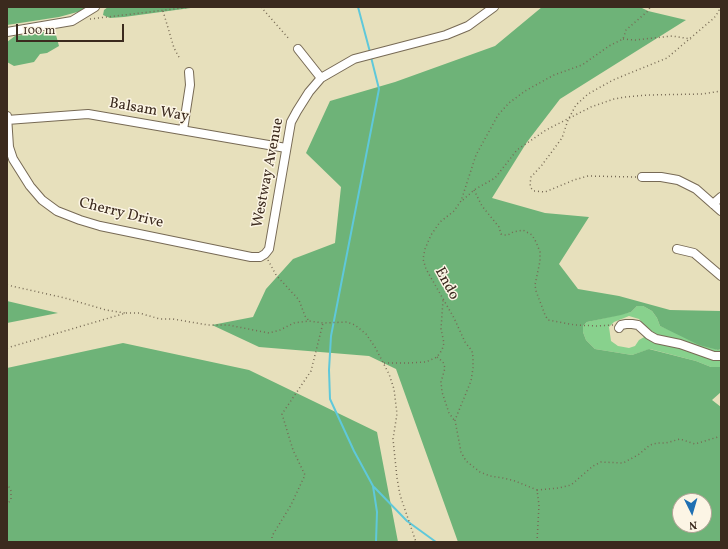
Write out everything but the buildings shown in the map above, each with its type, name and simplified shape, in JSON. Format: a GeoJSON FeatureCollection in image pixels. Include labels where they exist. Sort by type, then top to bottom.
{"type":"FeatureCollection","features":[{"type":"Feature","properties":{"kind":"street"},"geometry":{"type":"LineString","coordinates":[[7,32],[72,21],[95,7]]}},
{"type":"Feature","properties":{"kind":"street","name":"Westway Avenue"},"geometry":{"type":"LineString","coordinates":[[265,254],[269,249],[286,148],[292,122],[309,92],[321,78],[354,59],[446,35],[468,26],[494,7]]}},
{"type":"Feature","properties":{"kind":"street"},"geometry":{"type":"LineString","coordinates":[[298,49],[321,78]]}},
{"type":"Feature","properties":{"kind":"street"},"geometry":{"type":"LineString","coordinates":[[183,130],[190,85],[189,72]]}},
{"type":"Feature","properties":{"kind":"street","name":"Balsam Way"},"geometry":{"type":"LineString","coordinates":[[7,120],[88,114],[286,148]]}},
{"type":"Feature","properties":{"kind":"street","name":"Cherry Drive"},"geometry":{"type":"LineString","coordinates":[[7,116],[9,147],[13,159],[30,186],[42,200],[57,211],[100,226],[251,257],[260,257],[265,254]]}},
{"type":"Feature","properties":{"kind":"street"},"geometry":{"type":"LineString","coordinates":[[642,177],[661,177],[678,180],[696,189],[721,211]]}},
{"type":"Feature","properties":{"kind":"street"},"geometry":{"type":"LineString","coordinates":[[713,204],[721,197]]}},
{"type":"Feature","properties":{"kind":"street"},"geometry":{"type":"LineString","coordinates":[[677,248],[694,253],[721,276]]}},
{"type":"Feature","properties":{"kind":"street"},"geometry":{"type":"LineString","coordinates":[[620,327],[626,324],[632,324],[638,326],[656,339],[680,344],[714,356],[721,356]]}},
{"type":"Feature","properties":{"kind":"path"},"geometry":{"type":"LineString","coordinates":[[85,20],[191,7]]}},
{"type":"Feature","properties":{"kind":"path"},"geometry":{"type":"LineString","coordinates":[[261,7],[289,39]]}},
{"type":"Feature","properties":{"kind":"path","name":"Endo"},"geometry":{"type":"LineString","coordinates":[[454,420],[471,381],[474,368],[473,357],[472,351],[426,269],[423,259],[425,249],[431,235],[440,222],[454,210],[461,201],[476,156],[498,115],[509,103],[554,75],[582,65],[609,46],[623,39],[626,30],[650,7]]}},
{"type":"Feature","properties":{"kind":"path"},"geometry":{"type":"LineString","coordinates":[[642,177],[622,178],[588,176],[539,193],[531,188],[530,184],[531,177],[562,138],[568,120],[576,105],[588,94],[613,80],[668,58],[720,12],[719,7]]}},
{"type":"Feature","properties":{"kind":"path"},"geometry":{"type":"LineString","coordinates":[[163,11],[174,48],[180,59]]}},
{"type":"Feature","properties":{"kind":"path"},"geometry":{"type":"LineString","coordinates":[[623,39],[635,40],[672,36],[691,38]]}},
{"type":"Feature","properties":{"kind":"path"},"geometry":{"type":"LineString","coordinates":[[461,201],[474,190],[495,178],[517,150],[546,130],[591,107],[625,97],[702,94],[721,91]]}},
{"type":"Feature","properties":{"kind":"path"},"geometry":{"type":"LineString","coordinates":[[474,190],[482,206],[499,227],[501,234],[504,236],[523,230],[532,235],[536,242],[540,252],[540,261],[535,285],[545,316],[548,320],[575,325],[620,327]]}},
{"type":"Feature","properties":{"kind":"path"},"geometry":{"type":"LineString","coordinates":[[265,254],[276,276],[300,300],[305,316],[309,321]]}},
{"type":"Feature","properties":{"kind":"path"},"geometry":{"type":"LineString","coordinates":[[7,285],[65,298],[106,310],[139,313],[160,319],[173,319],[208,325],[228,325],[270,333],[294,323],[309,321],[323,323],[347,322],[355,324],[366,334],[384,363],[394,389],[397,414],[393,439],[397,478],[400,495],[416,542]]}},
{"type":"Feature","properties":{"kind":"path"},"geometry":{"type":"LineString","coordinates":[[384,363],[426,362],[437,357],[442,350],[444,343],[441,328],[443,300]]}},
{"type":"Feature","properties":{"kind":"path"},"geometry":{"type":"LineString","coordinates":[[7,348],[126,313]]}},
{"type":"Feature","properties":{"kind":"path"},"geometry":{"type":"LineString","coordinates":[[272,542],[272,536],[291,505],[305,475],[293,450],[282,414],[311,371],[323,323]]}},
{"type":"Feature","properties":{"kind":"path"},"geometry":{"type":"LineString","coordinates":[[437,357],[443,362],[445,368],[441,382],[442,392],[449,413],[454,420],[461,452],[466,461],[480,472],[490,476],[516,481],[537,490],[559,488],[571,485],[592,466],[601,462],[623,463],[638,456],[650,445],[680,439],[695,444],[721,436]]}},
{"type":"Feature","properties":{"kind":"path"},"geometry":{"type":"LineString","coordinates":[[7,483],[11,491],[11,500],[7,504]]}},
{"type":"Feature","properties":{"kind":"path"},"geometry":{"type":"LineString","coordinates":[[537,490],[537,542]]}},
{"type":"Feature","properties":{"kind":"path"},"geometry":{"type":"LineString","coordinates":[[181,542],[187,542]]}},
{"type":"Feature","properties":{"kind":"green space"},"geometry":{"type":"Polygon","coordinates":[[[7,7],[86,7],[81,11],[59,17],[7,25],[7,7]]]}},
{"type":"Feature","properties":{"kind":"green space"},"geometry":{"type":"Polygon","coordinates":[[[108,7],[198,7],[110,18],[103,15],[104,10],[108,7]]]}},
{"type":"Feature","properties":{"kind":"green space"},"geometry":{"type":"Polygon","coordinates":[[[542,7],[640,7],[648,11],[686,20],[560,99],[527,142],[492,198],[545,213],[589,217],[559,264],[578,289],[619,296],[670,310],[721,311],[721,349],[718,350],[699,345],[660,326],[652,311],[643,306],[637,306],[631,312],[621,315],[587,322],[583,326],[583,332],[586,340],[595,349],[632,355],[649,349],[696,361],[711,367],[721,367],[721,392],[712,400],[721,407],[721,542],[458,542],[396,369],[369,356],[259,347],[212,325],[253,317],[266,289],[293,259],[335,243],[341,187],[306,153],[330,101],[395,82],[495,46],[542,7]]]}},
{"type":"Feature","properties":{"kind":"green space"},"geometry":{"type":"Polygon","coordinates":[[[43,32],[56,35],[59,46],[47,53],[40,54],[34,62],[14,66],[7,62],[7,42],[15,36],[43,32]]]}},
{"type":"Feature","properties":{"kind":"green space"},"geometry":{"type":"Polygon","coordinates":[[[7,301],[58,313],[7,323],[7,301]]]}},
{"type":"Feature","properties":{"kind":"green space"},"geometry":{"type":"Polygon","coordinates":[[[637,306],[643,306],[652,311],[660,326],[718,350],[721,349],[721,353],[716,353],[651,334],[639,319],[629,316],[614,322],[609,327],[611,341],[618,346],[629,348],[635,346],[639,340],[646,336],[679,346],[709,358],[721,360],[721,367],[711,367],[696,361],[650,349],[632,355],[595,349],[586,340],[583,332],[583,326],[587,322],[631,312],[637,306]]]}},
{"type":"Feature","properties":{"kind":"green space"},"geometry":{"type":"Polygon","coordinates":[[[123,343],[249,370],[377,432],[398,542],[7,542],[7,368],[123,343]]]}},
{"type":"Feature","properties":{"kind":"waterway"},"geometry":{"type":"LineString","coordinates":[[358,7],[370,52]]}},
{"type":"Feature","properties":{"kind":"waterway"},"geometry":{"type":"LineString","coordinates":[[371,57],[379,89],[331,336],[329,370],[330,399],[354,451],[373,486],[377,512],[376,542]]}},
{"type":"Feature","properties":{"kind":"waterway"},"geometry":{"type":"LineString","coordinates":[[374,487],[407,521],[436,542]]}}]}
